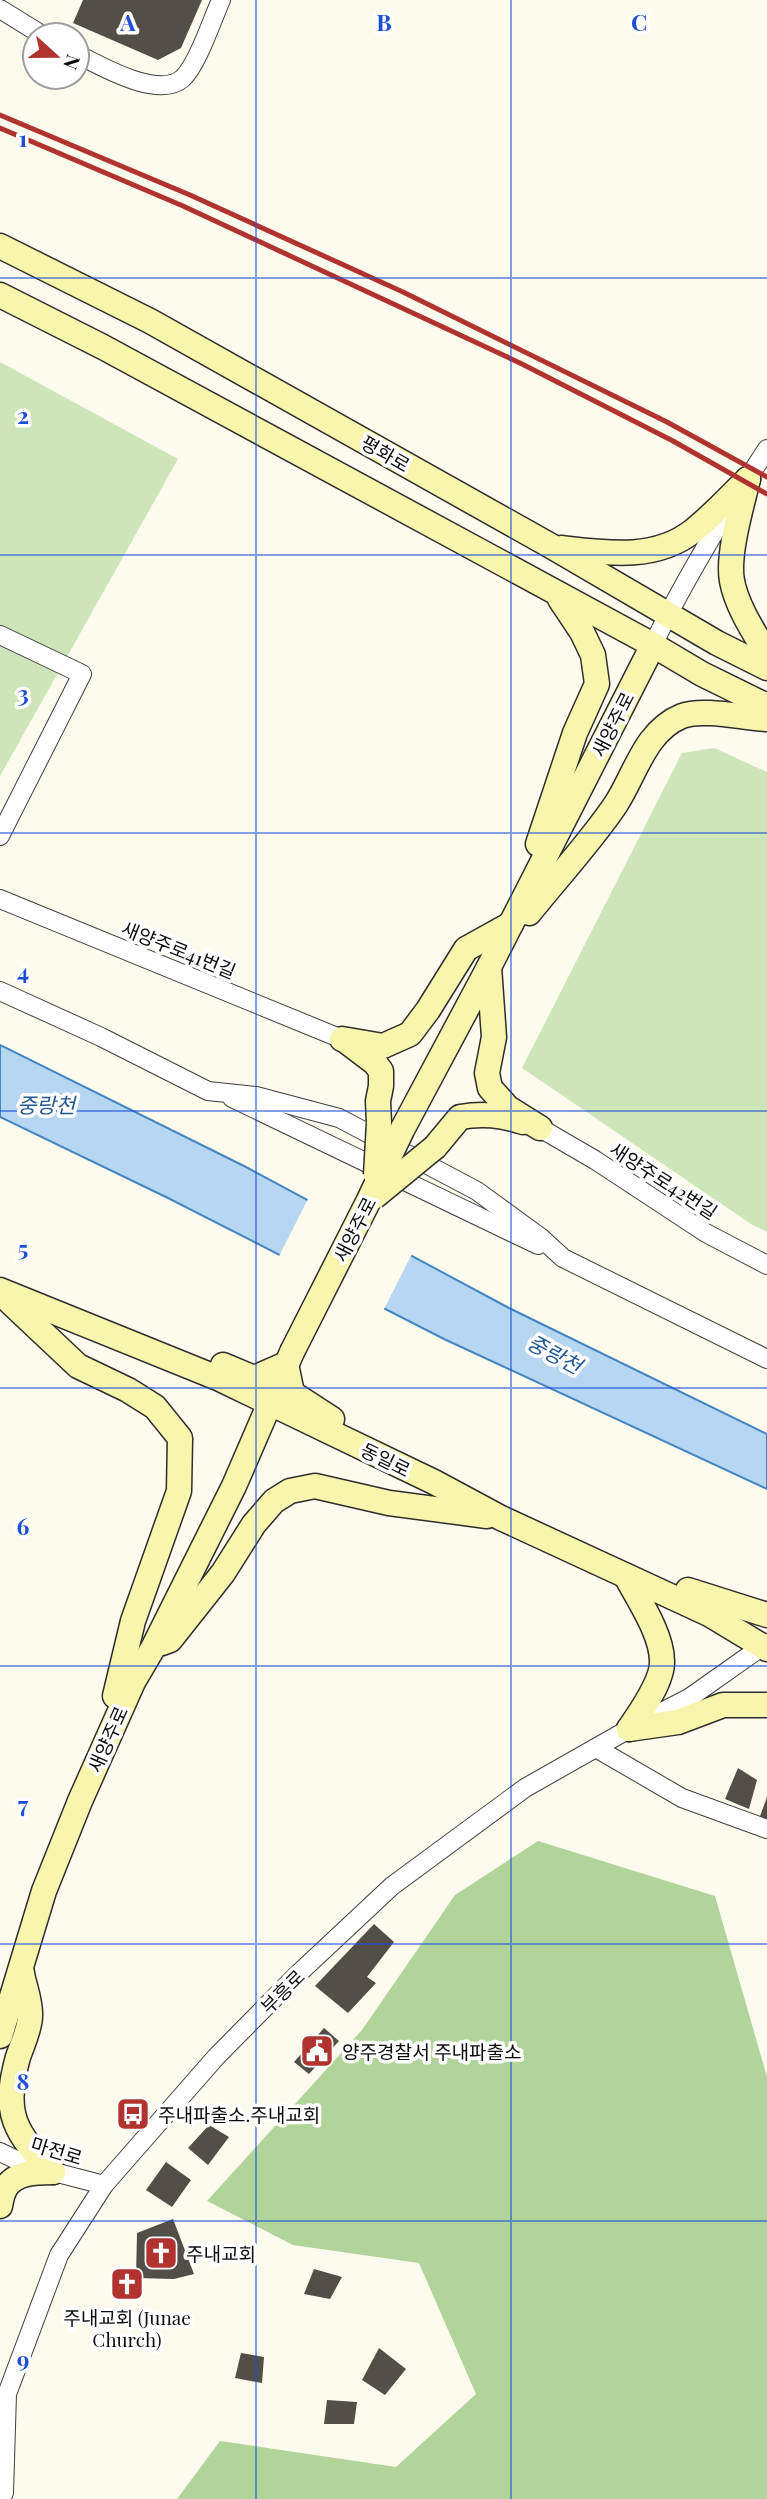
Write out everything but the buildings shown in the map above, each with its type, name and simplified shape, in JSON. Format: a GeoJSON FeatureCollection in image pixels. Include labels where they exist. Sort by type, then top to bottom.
{"type":"FeatureCollection","features":[{"type":"Feature","properties":{"kind":"main road","name":"평화로"},"geometry":{"type":"LineString","coordinates":[[0,246],[150,321],[717,643],[767,668]]}},
{"type":"Feature","properties":{"kind":"main road"},"geometry":{"type":"LineString","coordinates":[[0,295],[103,346],[702,674],[767,706]]}},
{"type":"Feature","properties":{"kind":"main road"},"geometry":{"type":"LineString","coordinates":[[551,547],[628,554],[668,545],[691,533],[748,479]]}},
{"type":"Feature","properties":{"kind":"main road"},"geometry":{"type":"LineString","coordinates":[[748,479],[733,552],[732,580],[745,615],[767,654]]}},
{"type":"Feature","properties":{"kind":"main road"},"geometry":{"type":"LineString","coordinates":[[342,1039],[383,1046],[410,1034],[467,949],[513,921],[575,733],[597,684],[593,655],[582,632],[555,593]]}},
{"type":"Feature","properties":{"kind":"main road","name":"새양주로"},"geometry":{"type":"LineString","coordinates":[[0,2036],[44,1891],[102,1751],[133,1682],[234,1486],[289,1358],[372,1195],[390,1127],[493,960],[653,645]]}},
{"type":"Feature","properties":{"kind":"main road"},"geometry":{"type":"LineString","coordinates":[[540,1128],[508,1108],[490,1088],[487,1073],[494,1037],[493,960],[615,804],[647,745],[662,728],[683,715],[709,713],[767,719]]}},
{"type":"Feature","properties":{"kind":"main road"},"geometry":{"type":"LineString","coordinates":[[342,1039],[375,1063],[381,1071],[390,1127]]}},
{"type":"Feature","properties":{"kind":"main road"},"geometry":{"type":"LineString","coordinates":[[372,1195],[435,1147],[460,1117],[477,1114],[501,1115],[540,1128]]}},
{"type":"Feature","properties":{"kind":"main road"},"geometry":{"type":"LineString","coordinates":[[0,1291],[78,1366],[155,1406],[180,1438],[178,1492],[133,1621],[102,1751]]}},
{"type":"Feature","properties":{"kind":"main road","name":"동일로"},"geometry":{"type":"LineString","coordinates":[[0,1291],[220,1379],[434,1482],[501,1518],[709,1615],[765,1646]]}},
{"type":"Feature","properties":{"kind":"main road"},"geometry":{"type":"LineString","coordinates":[[84,1324],[173,1344],[254,1378],[289,1358],[292,1393],[434,1482]]}},
{"type":"Feature","properties":{"kind":"main road"},"geometry":{"type":"LineString","coordinates":[[152,1648],[170,1640],[223,1573],[254,1524],[274,1502],[290,1491],[315,1486],[389,1503],[501,1518]]}},
{"type":"Feature","properties":{"kind":"main road"},"geometry":{"type":"LineString","coordinates":[[615,1571],[767,1615]]}},
{"type":"Feature","properties":{"kind":"main road"},"geometry":{"type":"LineString","coordinates":[[615,1571],[654,1630],[662,1662],[649,1700],[629,1729]]}},
{"type":"Feature","properties":{"kind":"main road"},"geometry":{"type":"LineString","coordinates":[[629,1729],[678,1722],[723,1705],[767,1705]]}},
{"type":"Feature","properties":{"kind":"main road"},"geometry":{"type":"LineString","coordinates":[[21,1970],[30,2016],[16,2066],[12,2109],[15,2126],[28,2147],[53,2172]]}},
{"type":"Feature","properties":{"kind":"main road"},"geometry":{"type":"LineString","coordinates":[[0,2206],[5,2188],[19,2177],[32,2172],[53,2172]]}},
{"type":"Feature","properties":{"kind":"street"},"geometry":{"type":"LineString","coordinates":[[91,61],[144,83],[156,86],[172,84],[182,78],[191,66],[221,0]]}},
{"type":"Feature","properties":{"kind":"street"},"geometry":{"type":"LineString","coordinates":[[0,9],[21,22]]}},
{"type":"Feature","properties":{"kind":"street","name":"새양주로"},"geometry":{"type":"LineString","coordinates":[[653,645],[686,578],[767,449]]}},
{"type":"Feature","properties":{"kind":"street"},"geometry":{"type":"LineString","coordinates":[[0,635],[82,674],[0,836]]}},
{"type":"Feature","properties":{"kind":"street","name":"새양주로41번길"},"geometry":{"type":"LineString","coordinates":[[0,899],[342,1039]]}},
{"type":"Feature","properties":{"kind":"street"},"geometry":{"type":"LineString","coordinates":[[0,991],[101,1037],[208,1091],[256,1096],[340,1118],[477,1191],[540,1237],[563,1258]]}},
{"type":"Feature","properties":{"kind":"street"},"geometry":{"type":"LineString","coordinates":[[219,1092],[767,1359]]}},
{"type":"Feature","properties":{"kind":"street","name":"새양주로42번길"},"geometry":{"type":"LineString","coordinates":[[540,1128],[595,1160],[706,1233],[767,1265]]}},
{"type":"Feature","properties":{"kind":"street","name":"부흥로"},"geometry":{"type":"LineString","coordinates":[[0,2496],[4,2493],[8,2394],[59,2255],[104,2185],[216,2057],[298,1974],[392,1886],[525,1788],[689,1698],[765,1646]]}},
{"type":"Feature","properties":{"kind":"street"},"geometry":{"type":"LineString","coordinates":[[596,1748],[682,1797],[767,1829]]}},
{"type":"Feature","properties":{"kind":"street","name":"마전로"},"geometry":{"type":"LineString","coordinates":[[0,2152],[27,2165],[104,2185]]}},
{"type":"Feature","properties":{"kind":"green space"},"geometry":{"type":"Polygon","coordinates":[[[0,362],[178,459],[0,776],[0,362]]]}},
{"type":"Feature","properties":{"kind":"green space"},"geometry":{"type":"Polygon","coordinates":[[[714,748],[767,772],[767,1232],[751,1224],[522,1068],[682,753],[714,748]]]}},
{"type":"Feature","properties":{"kind":"green space"},"geometry":{"type":"Polygon","coordinates":[[[538,1841],[715,1896],[767,2077],[767,2499],[177,2499],[220,2441],[396,2467],[476,2394],[419,2263],[293,2245],[207,2201],[362,2030],[455,1895],[538,1841]]]}},
{"type":"Feature","properties":{"kind":"water","name":"중랑천"},"geometry":{"type":"Polygon","coordinates":[[[0,1045],[246,1167],[509,1308],[767,1434],[767,1489],[444,1339],[168,1198],[0,1117],[0,1045]]]}},
{"type":"Feature","properties":{"kind":"pier"},"geometry":{"type":"Polygon","coordinates":[[[309,1197],[413,1252],[383,1311],[278,1258],[309,1197]]]}},
{"type":"Feature","properties":{"kind":"railway"},"geometry":{"type":"LineString","coordinates":[[0,115],[190,195],[403,292],[667,422],[767,477]]}},
{"type":"Feature","properties":{"kind":"railway"},"geometry":{"type":"LineString","coordinates":[[0,128],[183,206],[520,363],[673,441],[767,494]]}},
{"type":"Feature","properties":{"kind":"place","name":"양주경찰서 주내파출소"},"geometry":{"type":"Point","coordinates":[317,2051]}},
{"type":"Feature","properties":{"kind":"place","name":"주내파출소.주내교회"},"geometry":{"type":"Point","coordinates":[133,2114]}},
{"type":"Feature","properties":{"kind":"place","name":"주내교회"},"geometry":{"type":"Point","coordinates":[161,2253]}},
{"type":"Feature","properties":{"kind":"place","name":"주내교회 (Junae Church)"},"geometry":{"type":"Point","coordinates":[127,2284]}}]}
